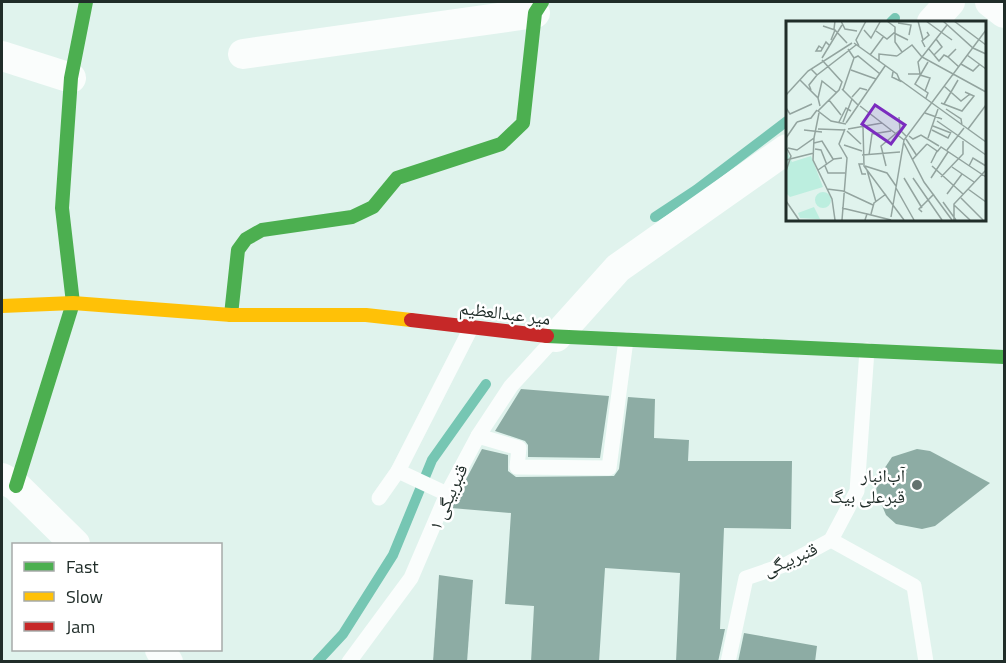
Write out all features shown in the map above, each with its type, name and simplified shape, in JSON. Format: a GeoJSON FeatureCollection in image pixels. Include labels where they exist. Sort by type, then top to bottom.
{"type":"FeatureCollection","features":[{"type":"Feature","properties":{"kind":"main road"},"geometry":{"type":"LineString","coordinates":[[9,482],[73,303],[62,208],[71,78],[86,2]]}},
{"type":"Feature","properties":{"kind":"main road"},"geometry":{"type":"LineString","coordinates":[[231,315],[238,250],[246,239],[262,230],[352,217],[373,207],[397,178],[501,144],[523,123],[539,7]]}},
{"type":"Feature","properties":{"kind":"main road","name":"میر عبدالعظیم"},"geometry":{"type":"LineString","coordinates":[[2,306],[73,303],[231,315],[366,315],[556,337],[1005,357]]}},
{"type":"Feature","properties":{"kind":"street"},"geometry":{"type":"LineString","coordinates":[[933,21],[950,2]]}},
{"type":"Feature","properties":{"kind":"street"},"geometry":{"type":"LineString","coordinates":[[990,2],[1005,13]]}},
{"type":"Feature","properties":{"kind":"street"},"geometry":{"type":"LineString","coordinates":[[243,54],[539,7]]}},
{"type":"Feature","properties":{"kind":"street"},"geometry":{"type":"LineString","coordinates":[[2,56],[71,78]]}},
{"type":"Feature","properties":{"kind":"street"},"geometry":{"type":"LineString","coordinates":[[556,337],[618,268],[786,150]]}},
{"type":"Feature","properties":{"kind":"street"},"geometry":{"type":"LineString","coordinates":[[9,482],[74,543]]}},
{"type":"Feature","properties":{"kind":"lane"},"geometry":{"type":"LineString","coordinates":[[379,498],[398,471],[471,327]]}},
{"type":"Feature","properties":{"kind":"lane","name":"قنبربیگی ۱"},"geometry":{"type":"LineString","coordinates":[[349,662],[411,578],[447,494],[478,436],[511,386],[556,337]]}},
{"type":"Feature","properties":{"kind":"lane"},"geometry":{"type":"LineString","coordinates":[[478,436],[519,448],[518,467],[609,468],[626,340]]}},
{"type":"Feature","properties":{"kind":"lane","name":"قنبربیگی"},"geometry":{"type":"LineString","coordinates":[[728,662],[746,578],[787,564],[831,540],[857,491],[863,432],[867,350]]}},
{"type":"Feature","properties":{"kind":"lane"},"geometry":{"type":"LineString","coordinates":[[398,471],[447,494]]}},
{"type":"Feature","properties":{"kind":"lane"},"geometry":{"type":"LineString","coordinates":[[831,540],[914,586],[926,662]]}},
{"type":"Feature","properties":{"kind":"building"},"geometry":{"type":"Polygon","coordinates":[[[521,389],[609,396],[600,458],[528,457],[528,445],[525,441],[495,431],[521,389]]]}},
{"type":"Feature","properties":{"kind":"building"},"geometry":{"type":"Polygon","coordinates":[[[628,397],[655,399],[654,438],[689,440],[688,461],[792,461],[791,529],[724,528],[720,629],[725,629],[718,662],[676,662],[680,573],[605,568],[599,662],[531,662],[534,606],[505,604],[511,513],[451,508],[482,449],[508,455],[508,471],[516,477],[614,476],[619,469],[628,397]]]}},
{"type":"Feature","properties":{"kind":"building","name":"آب‌انبار قبرعلی بیگ"},"geometry":{"type":"Polygon","coordinates":[[[917,449],[930,451],[990,483],[935,526],[922,529],[896,524],[886,515],[876,491],[878,478],[892,457],[917,449]]]}},
{"type":"Feature","properties":{"kind":"building"},"geometry":{"type":"Polygon","coordinates":[[[439,575],[473,580],[467,662],[433,662],[439,575]]]}},
{"type":"Feature","properties":{"kind":"building"},"geometry":{"type":"Polygon","coordinates":[[[744,633],[817,646],[815,662],[738,662],[744,633]]]}},
{"type":"Feature","properties":{"kind":"waterway"},"geometry":{"type":"LineString","coordinates":[[892,21],[895,18]]}},
{"type":"Feature","properties":{"kind":"waterway"},"geometry":{"type":"LineString","coordinates":[[655,217],[696,190],[786,122]]}},
{"type":"Feature","properties":{"kind":"waterway"},"geometry":{"type":"LineString","coordinates":[[317,662],[343,634],[393,555],[432,460],[486,384]]}},
{"type":"Feature","properties":{"kind":"traffic: fast"},"geometry":{"type":"LineString","coordinates":[[16,486],[73,303],[62,208],[71,78],[86,2]]}},
{"type":"Feature","properties":{"kind":"traffic: fast"},"geometry":{"type":"LineString","coordinates":[[231,315],[238,250],[246,239],[262,230],[352,217],[373,207],[397,178],[501,144],[523,123],[535,13],[542,2]]}},
{"type":"Feature","properties":{"kind":"traffic: fast"},"geometry":{"type":"LineString","coordinates":[[547,336],[1004,357]]}},
{"type":"Feature","properties":{"kind":"traffic: slow"},"geometry":{"type":"LineString","coordinates":[[2,306],[73,303],[231,315],[366,315],[411,320]]}},
{"type":"Feature","properties":{"kind":"traffic: jam"},"geometry":{"type":"LineString","coordinates":[[411,320],[547,336]]}},
{"type":"Feature","properties":{"kind":"place","name":"آب‌انبار قبرعلی بیگ"},"geometry":{"type":"Point","coordinates":[917,485]}}]}
